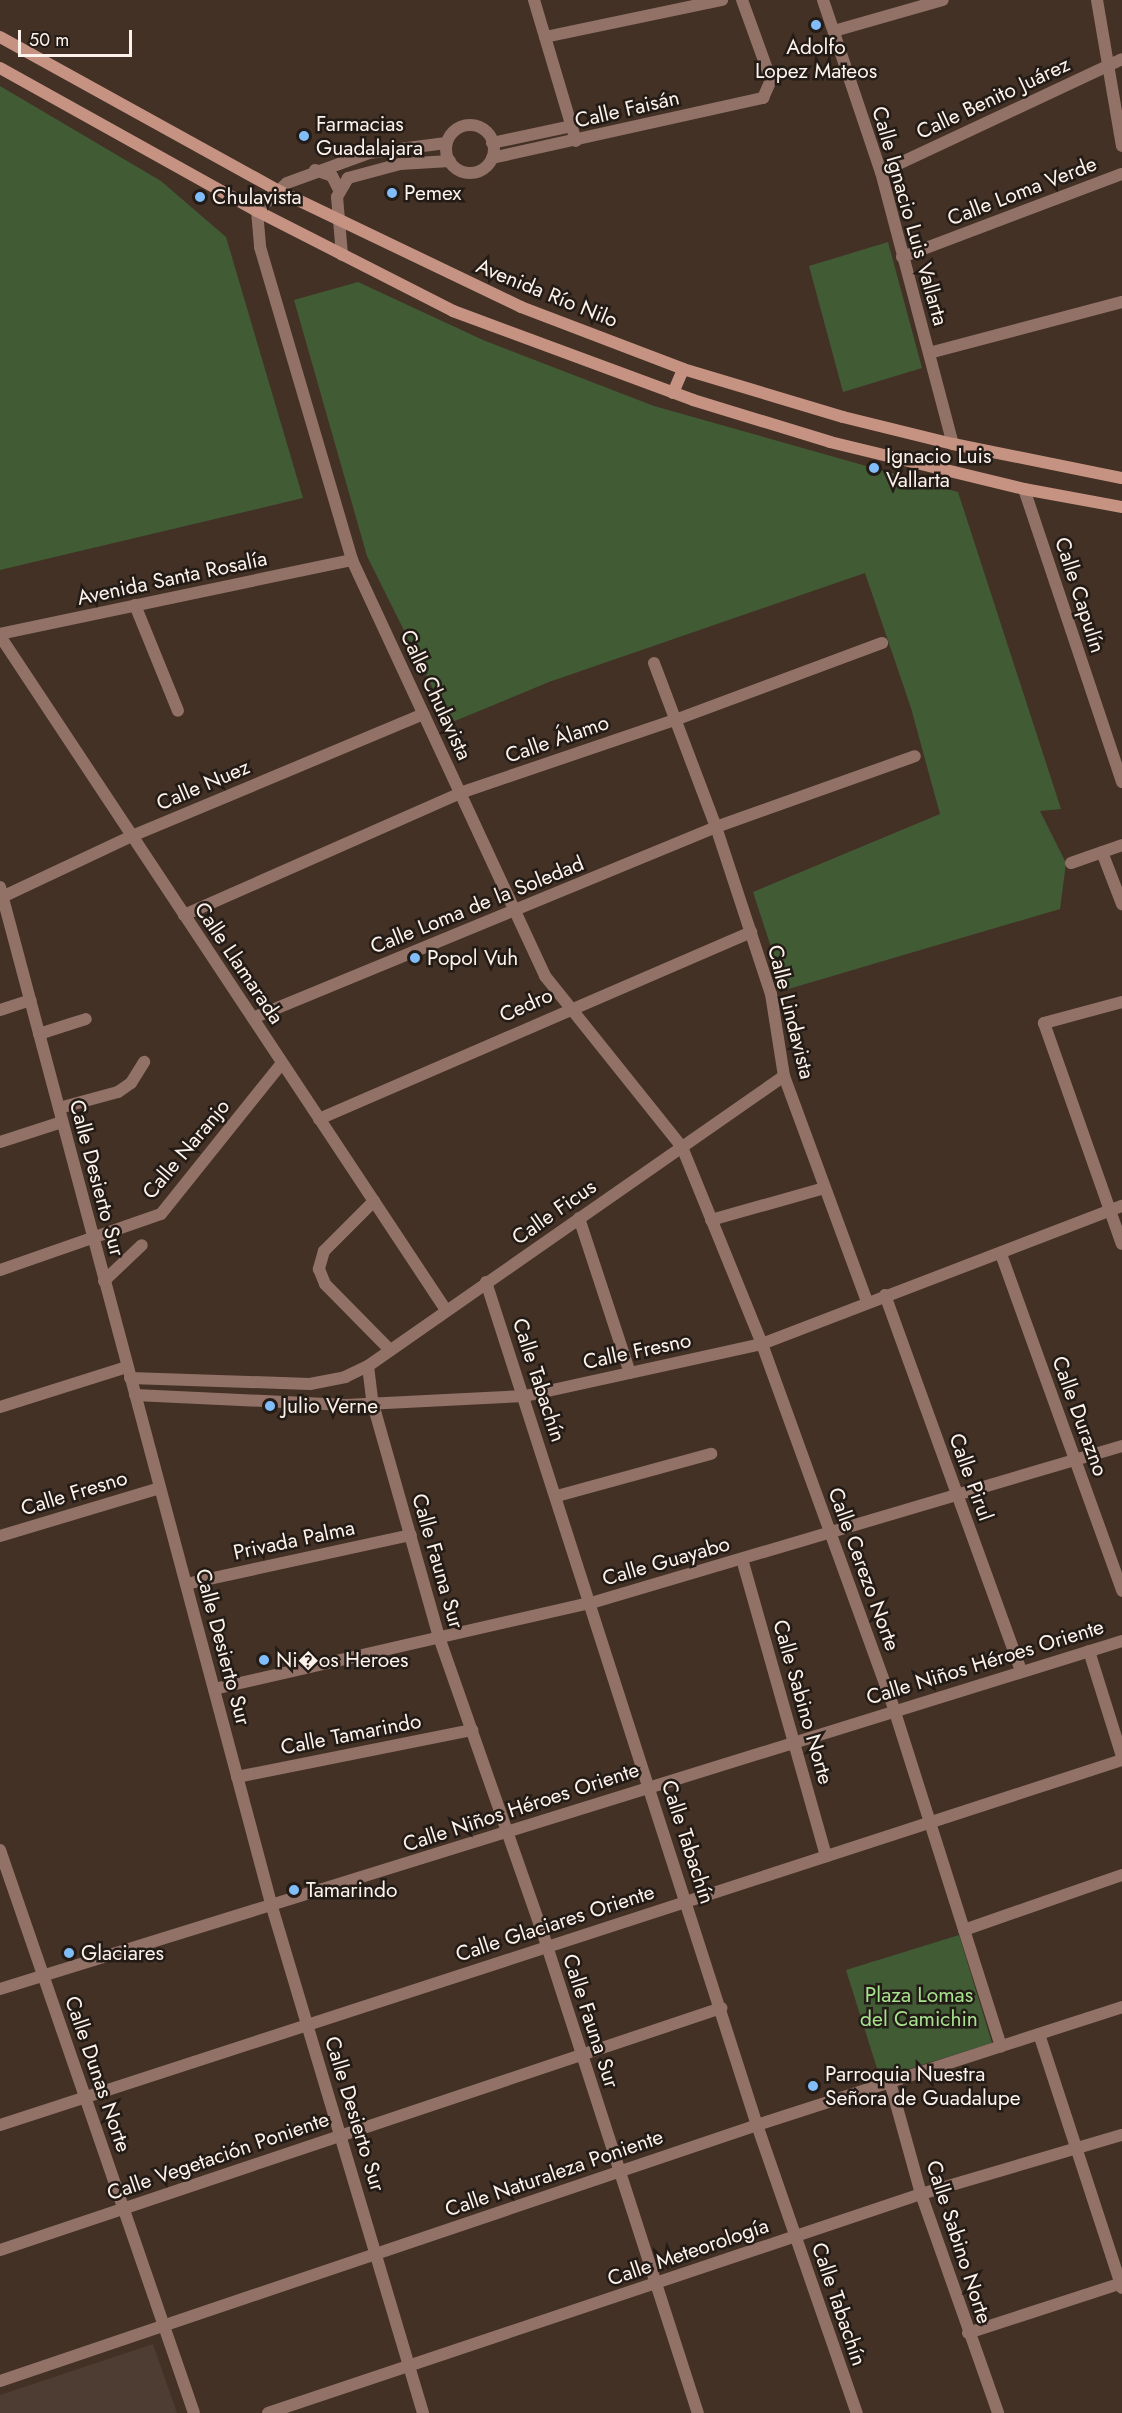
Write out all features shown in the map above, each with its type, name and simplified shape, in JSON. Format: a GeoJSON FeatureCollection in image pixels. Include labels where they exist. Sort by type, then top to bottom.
{"type":"FeatureCollection","features":[{"type":"Feature","properties":{"kind":"main road","name":"Avenida Río Nilo"},"geometry":{"type":"LineString","coordinates":[[0,37],[340,223],[521,308],[683,369],[843,417],[953,444],[1122,478]]}},
{"type":"Feature","properties":{"kind":"main road"},"geometry":{"type":"LineString","coordinates":[[0,68],[257,211],[453,311],[673,393],[830,442],[1024,489],[1122,507]]}},
{"type":"Feature","properties":{"kind":"main road"},"geometry":{"type":"LineString","coordinates":[[673,393],[683,369]]}},
{"type":"Feature","properties":{"kind":"street"},"geometry":{"type":"LineString","coordinates":[[534,0],[576,141]]}},
{"type":"Feature","properties":{"kind":"street"},"geometry":{"type":"LineString","coordinates":[[545,37],[722,0]]}},
{"type":"Feature","properties":{"kind":"street","name":"Calle Faisán"},"geometry":{"type":"LineString","coordinates":[[492,158],[763,98],[769,92],[771,80],[742,0]]}},
{"type":"Feature","properties":{"kind":"street","name":"Calle Ignacio Luis Vallarta"},"geometry":{"type":"LineString","coordinates":[[823,0],[881,172],[953,444]]}},
{"type":"Feature","properties":{"kind":"street"},"geometry":{"type":"LineString","coordinates":[[834,31],[943,0]]}},
{"type":"Feature","properties":{"kind":"street"},"geometry":{"type":"LineString","coordinates":[[1097,0],[1122,146]]}},
{"type":"Feature","properties":{"kind":"street","name":"Calle Benito Juárez"},"geometry":{"type":"LineString","coordinates":[[881,172],[1122,60]]}},
{"type":"Feature","properties":{"kind":"street"},"geometry":{"type":"LineString","coordinates":[[471,125],[482,129],[492,142],[492,158],[486,167],[472,173],[457,169],[450,161],[446,143],[455,129],[471,125]]}},
{"type":"Feature","properties":{"kind":"street","name":"Calle Faisán"},"geometry":{"type":"LineString","coordinates":[[492,142],[572,126]]}},
{"type":"Feature","properties":{"kind":"street"},"geometry":{"type":"LineString","coordinates":[[257,211],[278,190],[309,172],[369,153],[446,143]]}},
{"type":"Feature","properties":{"kind":"street"},"geometry":{"type":"LineString","coordinates":[[339,190],[348,178],[378,168],[450,161]]}},
{"type":"Feature","properties":{"kind":"street"},"geometry":{"type":"LineString","coordinates":[[309,172],[327,172],[339,190],[342,255]]}},
{"type":"Feature","properties":{"kind":"street","name":"Calle Loma Verde"},"geometry":{"type":"LineString","coordinates":[[902,257],[1122,174]]}},
{"type":"Feature","properties":{"kind":"street","name":"Calle Chulavista"},"geometry":{"type":"LineString","coordinates":[[257,211],[260,248],[352,560],[545,976],[682,1147]]}},
{"type":"Feature","properties":{"kind":"street"},"geometry":{"type":"LineString","coordinates":[[929,353],[1122,302]]}},
{"type":"Feature","properties":{"kind":"street","name":"Calle Capulín"},"geometry":{"type":"LineString","coordinates":[[1024,489],[1122,782]]}},
{"type":"Feature","properties":{"kind":"street","name":"Avenida Santa Rosalía"},"geometry":{"type":"LineString","coordinates":[[0,635],[352,560]]}},
{"type":"Feature","properties":{"kind":"street"},"geometry":{"type":"LineString","coordinates":[[135,605],[178,711]]}},
{"type":"Feature","properties":{"kind":"street","name":"Calle Llamarada"},"geometry":{"type":"LineString","coordinates":[[0,635],[446,1310]]}},
{"type":"Feature","properties":{"kind":"street","name":"Calle Álamo"},"geometry":{"type":"LineString","coordinates":[[184,915],[460,793],[675,720],[882,644]]}},
{"type":"Feature","properties":{"kind":"street","name":"Calle Lindavista"},"geometry":{"type":"LineString","coordinates":[[654,663],[716,827],[771,994],[784,1076],[867,1302]]}},
{"type":"Feature","properties":{"kind":"street","name":"Calle Nuez"},"geometry":{"type":"LineString","coordinates":[[1,894],[132,836],[423,714]]}},
{"type":"Feature","properties":{"kind":"street","name":"Calle Loma de la Soledad"},"geometry":{"type":"LineString","coordinates":[[253,1018],[716,827],[915,756]]}},
{"type":"Feature","properties":{"kind":"street"},"geometry":{"type":"LineString","coordinates":[[1071,863],[1122,845]]}},
{"type":"Feature","properties":{"kind":"street"},"geometry":{"type":"LineString","coordinates":[[1102,852],[1122,904]]}},
{"type":"Feature","properties":{"kind":"street","name":"Calle Desierto Sur"},"geometry":{"type":"LineString","coordinates":[[1,894],[272,1907],[423,2413]]}},
{"type":"Feature","properties":{"kind":"street","name":"Cedro"},"geometry":{"type":"LineString","coordinates":[[319,1119],[570,1007],[751,932]]}},
{"type":"Feature","properties":{"kind":"street"},"geometry":{"type":"LineString","coordinates":[[0,1010],[30,1000]]}},
{"type":"Feature","properties":{"kind":"street"},"geometry":{"type":"LineString","coordinates":[[1122,1002],[1044,1023],[1122,1244]]}},
{"type":"Feature","properties":{"kind":"street"},"geometry":{"type":"LineString","coordinates":[[39,1034],[86,1019]]}},
{"type":"Feature","properties":{"kind":"street"},"geometry":{"type":"LineString","coordinates":[[59,1108],[118,1092],[131,1083],[144,1062]]}},
{"type":"Feature","properties":{"kind":"street","name":"Calle Naranjo"},"geometry":{"type":"LineString","coordinates":[[0,1270],[161,1214],[282,1063]]}},
{"type":"Feature","properties":{"kind":"street","name":"Calle Ficus"},"geometry":{"type":"LineString","coordinates":[[129,1372],[310,1384],[345,1377],[368,1366],[784,1076]]}},
{"type":"Feature","properties":{"kind":"street"},"geometry":{"type":"LineString","coordinates":[[0,1142],[62,1122]]}},
{"type":"Feature","properties":{"kind":"street","name":"Calle Cerezo Norte"},"geometry":{"type":"LineString","coordinates":[[682,1147],[762,1344],[894,1709],[1001,2046]]}},
{"type":"Feature","properties":{"kind":"street"},"geometry":{"type":"LineString","coordinates":[[711,1220],[825,1188]]}},
{"type":"Feature","properties":{"kind":"street"},"geometry":{"type":"LineString","coordinates":[[374,1201],[324,1251],[319,1269],[325,1284],[390,1350]]}},
{"type":"Feature","properties":{"kind":"street","name":"Calle Fresno"},"geometry":{"type":"LineString","coordinates":[[135,1395],[373,1404],[525,1396],[762,1344],[1122,1206]]}},
{"type":"Feature","properties":{"kind":"street"},"geometry":{"type":"LineString","coordinates":[[579,1218],[630,1372]]}},
{"type":"Feature","properties":{"kind":"street"},"geometry":{"type":"LineString","coordinates":[[104,1281],[142,1245]]}},
{"type":"Feature","properties":{"kind":"street","name":"Calle Durazno"},"geometry":{"type":"LineString","coordinates":[[1001,1254],[1122,1591]]}},
{"type":"Feature","properties":{"kind":"street","name":"Calle Tabachín"},"geometry":{"type":"LineString","coordinates":[[486,1282],[525,1396],[757,2125],[857,2413]]}},
{"type":"Feature","properties":{"kind":"street","name":"Calle Pirul"},"geometry":{"type":"LineString","coordinates":[[885,1295],[1021,1671]]}},
{"type":"Feature","properties":{"kind":"street","name":"Calle Fauna Sur"},"geometry":{"type":"LineString","coordinates":[[368,1366],[373,1404],[440,1640],[547,1947],[698,2413]]}},
{"type":"Feature","properties":{"kind":"street"},"geometry":{"type":"LineString","coordinates":[[0,1407],[129,1372]]}},
{"type":"Feature","properties":{"kind":"street","name":"Calle Guayabo"},"geometry":{"type":"LineString","coordinates":[[214,1689],[440,1640],[591,1603],[956,1493],[1122,1446]]}},
{"type":"Feature","properties":{"kind":"street"},"geometry":{"type":"LineString","coordinates":[[557,1496],[711,1454]]}},
{"type":"Feature","properties":{"kind":"street","name":"Calle Fresno"},"geometry":{"type":"LineString","coordinates":[[0,1536],[160,1488]]}},
{"type":"Feature","properties":{"kind":"street","name":"Privada Palma"},"geometry":{"type":"LineString","coordinates":[[186,1584],[411,1535]]}},
{"type":"Feature","properties":{"kind":"street","name":"Calle Sabino Norte"},"geometry":{"type":"LineString","coordinates":[[742,1559],[826,1856]]}},
{"type":"Feature","properties":{"kind":"street","name":"Calle Niños Héroes Oriente"},"geometry":{"type":"LineString","coordinates":[[0,1989],[43,1974],[272,1907],[894,1709],[1122,1641]]}},
{"type":"Feature","properties":{"kind":"street"},"geometry":{"type":"LineString","coordinates":[[1089,1651],[1122,1758]]}},
{"type":"Feature","properties":{"kind":"street","name":"Calle Tamarindo"},"geometry":{"type":"LineString","coordinates":[[237,1777],[472,1730]]}},
{"type":"Feature","properties":{"kind":"street","name":"Calle Glaciares Oriente"},"geometry":{"type":"LineString","coordinates":[[0,2125],[1122,1758]]}},
{"type":"Feature","properties":{"kind":"street","name":"Calle Dunas Norte"},"geometry":{"type":"LineString","coordinates":[[0,1850],[4,1874],[43,1974],[194,2413]]}},
{"type":"Feature","properties":{"kind":"street"},"geometry":{"type":"LineString","coordinates":[[964,1930],[1122,1875]]}},
{"type":"Feature","properties":{"kind":"street","name":"Calle Naturaleza Poniente"},"geometry":{"type":"LineString","coordinates":[[0,2381],[757,2125],[1122,2007]]}},
{"type":"Feature","properties":{"kind":"street","name":"Calle Vegetación Poniente"},"geometry":{"type":"LineString","coordinates":[[0,2250],[721,2008]]}},
{"type":"Feature","properties":{"kind":"street"},"geometry":{"type":"LineString","coordinates":[[969,2333],[1122,2285],[1039,2034]]}},
{"type":"Feature","properties":{"kind":"street","name":"Calle Sabino Norte"},"geometry":{"type":"LineString","coordinates":[[890,2082],[921,2194],[998,2413]]}},
{"type":"Feature","properties":{"kind":"street","name":"Calle Meteorología"},"geometry":{"type":"LineString","coordinates":[[268,2413],[921,2194],[1122,2135]]}},
{"type":"Feature","properties":{"kind":"shaded area"},"geometry":{"type":"Polygon","coordinates":[[[153,2344],[177,2413],[0,2413],[0,2395],[153,2344]]]}},
{"type":"Feature","properties":{"kind":"green space"},"geometry":{"type":"Polygon","coordinates":[[[0,86],[161,181],[226,237],[303,498],[0,570],[0,86]]]}},
{"type":"Feature","properties":{"kind":"green space"},"geometry":{"type":"Polygon","coordinates":[[[888,242],[922,368],[843,392],[809,266],[888,242]]]}},
{"type":"Feature","properties":{"kind":"green space"},"geometry":{"type":"Polygon","coordinates":[[[358,282],[483,340],[654,406],[958,492],[1061,809],[1040,811],[1066,863],[1060,909],[785,990],[753,892],[940,814],[911,708],[865,573],[549,682],[450,723],[367,556],[294,300],[358,282]]]}},
{"type":"Feature","properties":{"kind":"green space","name":"Plaza Lomas del Camichin"},"geometry":{"type":"Polygon","coordinates":[[[959,1935],[992,2043],[880,2078],[846,1970],[959,1935]]]}},
{"type":"Feature","properties":{"kind":"place","name":"Adolfo Lopez Mateos"},"geometry":{"type":"Point","coordinates":[816,25]}},
{"type":"Feature","properties":{"kind":"place","name":"Farmacias Guadalajara"},"geometry":{"type":"Point","coordinates":[304,136]}},
{"type":"Feature","properties":{"kind":"place","name":"Pemex"},"geometry":{"type":"Point","coordinates":[392,193]}},
{"type":"Feature","properties":{"kind":"place","name":"Chulavista"},"geometry":{"type":"Point","coordinates":[200,197]}},
{"type":"Feature","properties":{"kind":"place","name":"Ignacio Luis Vallarta"},"geometry":{"type":"Point","coordinates":[874,468]}},
{"type":"Feature","properties":{"kind":"place","name":"Popol Vuh"},"geometry":{"type":"Point","coordinates":[415,958]}},
{"type":"Feature","properties":{"kind":"place","name":"Julio Verne"},"geometry":{"type":"Point","coordinates":[270,1406]}},
{"type":"Feature","properties":{"kind":"place","name":"Ni�os Heroes"},"geometry":{"type":"Point","coordinates":[264,1660]}},
{"type":"Feature","properties":{"kind":"place","name":"Tamarindo"},"geometry":{"type":"Point","coordinates":[294,1890]}},
{"type":"Feature","properties":{"kind":"place","name":"Glaciares"},"geometry":{"type":"Point","coordinates":[69,1953]}},
{"type":"Feature","properties":{"kind":"place","name":"Parroquia Nuestra Señora de Guadalupe"},"geometry":{"type":"Point","coordinates":[813,2086]}}]}
